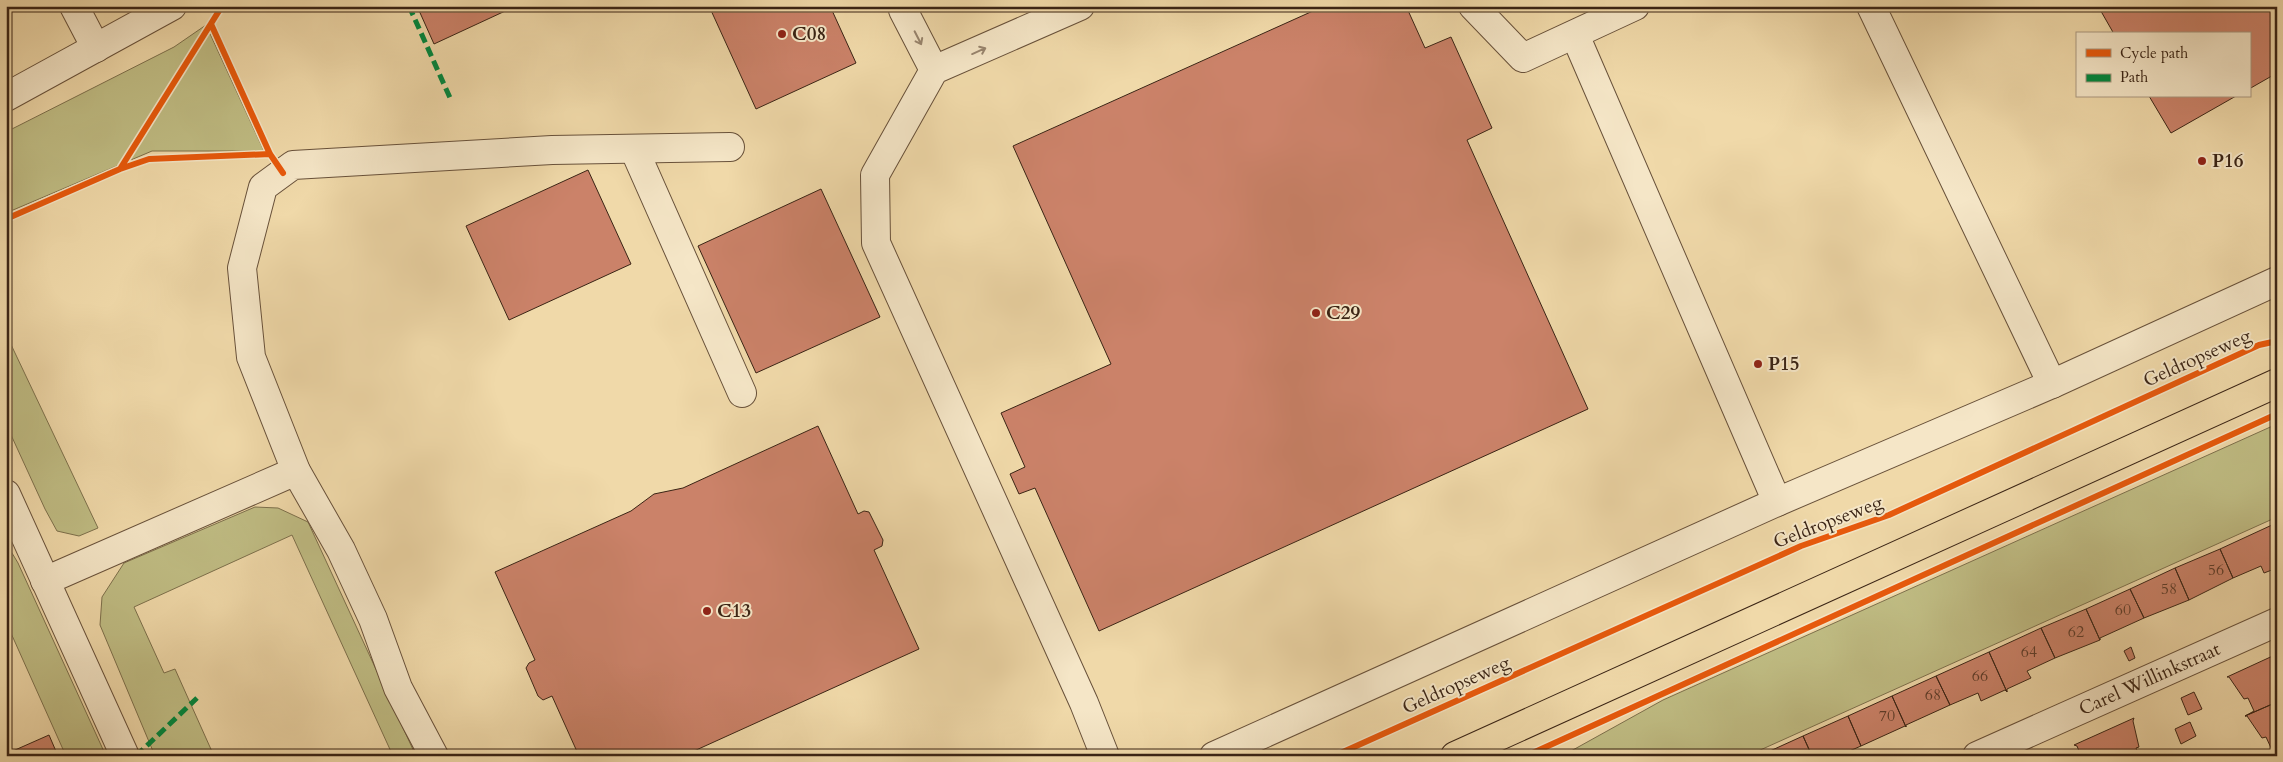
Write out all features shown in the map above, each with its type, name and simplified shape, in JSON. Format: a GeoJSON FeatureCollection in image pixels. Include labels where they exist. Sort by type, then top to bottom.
{"type":"FeatureCollection","features":[{"type":"Feature","properties":{"kind":"main road"},"geometry":{"type":"LineString","coordinates":[[1455,756],[2277,383]]}},
{"type":"Feature","properties":{"kind":"street"},"geometry":{"type":"LineString","coordinates":[[74,6],[96,48]]}},
{"type":"Feature","properties":{"kind":"street"},"geometry":{"type":"LineString","coordinates":[[6,97],[172,6]]}},
{"type":"Feature","properties":{"kind":"street"},"geometry":{"type":"LineString","coordinates":[[1080,6],[934,70],[875,175],[876,243],[1084,702],[1105,756]]}},
{"type":"Feature","properties":{"kind":"street"},"geometry":{"type":"LineString","coordinates":[[1473,6],[1523,58],[1635,6]]}},
{"type":"Feature","properties":{"kind":"street"},"geometry":{"type":"LineString","coordinates":[[1871,6],[2052,384]]}},
{"type":"Feature","properties":{"kind":"street"},"geometry":{"type":"LineString","coordinates":[[903,7],[934,70]]}},
{"type":"Feature","properties":{"kind":"street"},"geometry":{"type":"LineString","coordinates":[[1575,35],[1777,502]]}},
{"type":"Feature","properties":{"kind":"street"},"geometry":{"type":"LineString","coordinates":[[434,756],[398,688],[373,619],[341,550],[296,470],[251,357],[242,268],[262,187],[293,165],[552,150],[730,147]]}},
{"type":"Feature","properties":{"kind":"street"},"geometry":{"type":"LineString","coordinates":[[634,149],[742,393]]}},
{"type":"Feature","properties":{"kind":"street"},"geometry":{"type":"LineString","coordinates":[[1214,756],[1777,502],[2052,384],[2277,281]]}},
{"type":"Feature","properties":{"kind":"street"},"geometry":{"type":"LineString","coordinates":[[45,581],[296,470]]}},
{"type":"Feature","properties":{"kind":"street"},"geometry":{"type":"LineString","coordinates":[[10,511],[45,581],[125,756]]}},
{"type":"Feature","properties":{"kind":"street","name":"Carel Willinkstraat"},"geometry":{"type":"LineString","coordinates":[[1977,756],[2027,746],[2277,622]]}},
{"type":"Feature","properties":{"kind":"shaded area"},"geometry":{"type":"Polygon","coordinates":[[[206,25],[264,151],[152,151],[6,213],[6,132],[174,47],[206,25]]]}},
{"type":"Feature","properties":{"kind":"shaded area"},"geometry":{"type":"Polygon","coordinates":[[[6,334],[98,528],[79,536],[57,531],[6,424],[6,334]]]}},
{"type":"Feature","properties":{"kind":"shaded area"},"geometry":{"type":"Polygon","coordinates":[[[2277,424],[2277,517],[1747,756],[1562,756],[1663,700],[2277,424]]]}},
{"type":"Feature","properties":{"kind":"shaded area"},"geometry":{"type":"Polygon","coordinates":[[[255,507],[278,508],[308,522],[416,756],[393,756],[292,535],[134,607],[164,673],[175,669],[214,756],[155,756],[100,625],[102,597],[124,563],[255,507]]]}},
{"type":"Feature","properties":{"kind":"shaded area"},"geometry":{"type":"Polygon","coordinates":[[[6,543],[18,563],[106,756],[66,756],[6,622],[6,543]]]}},
{"type":"Feature","properties":{"kind":"building"},"geometry":{"type":"Polygon","coordinates":[[[417,6],[516,6],[434,44],[417,6]]]}},
{"type":"Feature","properties":{"kind":"building","name":"C08"},"geometry":{"type":"Polygon","coordinates":[[[709,6],[830,6],[856,63],[756,109],[709,6]]]}},
{"type":"Feature","properties":{"kind":"building","name":"C29"},"geometry":{"type":"Polygon","coordinates":[[[1324,6],[1406,6],[1425,48],[1451,37],[1492,128],[1467,140],[1588,409],[1099,631],[1035,488],[1019,494],[1010,474],[1025,467],[1001,413],[1111,364],[1013,146],[1324,6]]]}},
{"type":"Feature","properties":{"kind":"building"},"geometry":{"type":"Polygon","coordinates":[[[2098,6],[2277,6],[2277,73],[2250,88],[2250,32],[2113,32],[2098,6]]]}},
{"type":"Feature","properties":{"kind":"building"},"geometry":{"type":"Polygon","coordinates":[[[2150,98],[2232,98],[2171,133],[2150,98]]]}},
{"type":"Feature","properties":{"kind":"building"},"geometry":{"type":"Polygon","coordinates":[[[588,170],[631,264],[509,320],[466,226],[588,170]]]}},
{"type":"Feature","properties":{"kind":"building"},"geometry":{"type":"Polygon","coordinates":[[[821,189],[880,317],[756,373],[698,246],[821,189]]]}},
{"type":"Feature","properties":{"kind":"building","name":"C13"},"geometry":{"type":"Polygon","coordinates":[[[818,426],[858,514],[864,511],[869,512],[883,540],[882,546],[874,550],[919,649],[683,756],[579,756],[552,696],[543,700],[538,696],[526,668],[529,663],[535,660],[495,572],[631,511],[654,494],[683,488],[818,426]]]}},
{"type":"Feature","properties":{"kind":"building"},"geometry":{"type":"Polygon","coordinates":[[[2272,525],[2277,535],[2277,568],[2264,573],[2261,566],[2233,578],[2220,549],[2272,525]]]}},
{"type":"Feature","properties":{"kind":"building"},"geometry":{"type":"Polygon","coordinates":[[[2220,549],[2233,578],[2189,600],[2175,568],[2220,549]]]}},
{"type":"Feature","properties":{"kind":"building"},"geometry":{"type":"Polygon","coordinates":[[[2175,568],[2189,600],[2144,618],[2130,589],[2175,568]]]}},
{"type":"Feature","properties":{"kind":"building"},"geometry":{"type":"Polygon","coordinates":[[[2130,589],[2144,618],[2100,638],[2100,640],[2086,609],[2130,589]]]}},
{"type":"Feature","properties":{"kind":"building"},"geometry":{"type":"Polygon","coordinates":[[[2086,609],[2100,640],[2055,658],[2041,628],[2086,609]]]}},
{"type":"Feature","properties":{"kind":"building"},"geometry":{"type":"Polygon","coordinates":[[[2041,628],[2055,658],[2027,671],[2031,678],[2007,689],[2007,692],[1989,652],[2041,628]]]}},
{"type":"Feature","properties":{"kind":"building"},"geometry":{"type":"Polygon","coordinates":[[[2131,647],[2135,658],[2129,661],[2124,651],[2131,647]]]}},
{"type":"Feature","properties":{"kind":"building"},"geometry":{"type":"Polygon","coordinates":[[[1989,652],[2007,692],[2005,690],[1981,701],[1978,693],[1950,705],[1936,676],[1989,652]]]}},
{"type":"Feature","properties":{"kind":"building"},"geometry":{"type":"Polygon","coordinates":[[[2277,654],[2277,702],[2245,716],[2254,711],[2248,698],[2244,699],[2229,677],[2227,677],[2277,654]]]}},
{"type":"Feature","properties":{"kind":"building"},"geometry":{"type":"Polygon","coordinates":[[[1936,676],[1950,705],[1906,725],[1906,727],[1892,696],[1936,676]]]}},
{"type":"Feature","properties":{"kind":"building"},"geometry":{"type":"Polygon","coordinates":[[[2194,692],[2202,709],[2188,715],[2181,698],[2194,692]]]}},
{"type":"Feature","properties":{"kind":"building"},"geometry":{"type":"Polygon","coordinates":[[[1892,696],[1906,727],[1861,746],[1848,716],[1892,696]]]}},
{"type":"Feature","properties":{"kind":"building"},"geometry":{"type":"Polygon","coordinates":[[[2277,702],[2277,748],[2262,755],[2272,750],[2266,737],[2262,738],[2247,716],[2245,716],[2277,702]]]}},
{"type":"Feature","properties":{"kind":"building"},"geometry":{"type":"Polygon","coordinates":[[[1848,716],[1861,746],[1838,756],[1812,756],[1803,736],[1848,716]]]}},
{"type":"Feature","properties":{"kind":"building"},"geometry":{"type":"Polygon","coordinates":[[[2134,718],[2139,747],[2136,748],[2139,756],[2081,756],[2077,746],[2074,745],[2134,718]]]}},
{"type":"Feature","properties":{"kind":"building"},"geometry":{"type":"Polygon","coordinates":[[[2190,722],[2196,736],[2181,744],[2175,729],[2190,722]]]}},
{"type":"Feature","properties":{"kind":"building"},"geometry":{"type":"Polygon","coordinates":[[[49,735],[58,756],[6,756],[6,754],[49,735]]]}},
{"type":"Feature","properties":{"kind":"building"},"geometry":{"type":"Polygon","coordinates":[[[1803,736],[1812,756],[1759,756],[1803,736]]]}},
{"type":"Feature","properties":{"kind":"building"},"geometry":{"type":"Polygon","coordinates":[[[2277,748],[2277,756],[2260,756],[2262,755],[2277,748]]]}},
{"type":"Feature","properties":{"kind":"marked path"},"geometry":{"type":"LineString","coordinates":[[409,6],[451,100]]}},
{"type":"Feature","properties":{"kind":"marked path"},"geometry":{"type":"LineString","coordinates":[[136,756],[197,698]]}},
{"type":"Feature","properties":{"kind":"cycle path"},"geometry":{"type":"LineString","coordinates":[[6,219],[120,169],[222,6]]}},
{"type":"Feature","properties":{"kind":"cycle path"},"geometry":{"type":"LineString","coordinates":[[211,24],[270,154],[283,173]]}},
{"type":"Feature","properties":{"kind":"cycle path"},"geometry":{"type":"LineString","coordinates":[[120,169],[149,159],[270,154]]}},
{"type":"Feature","properties":{"kind":"cycle path","name":"Geldropseweg"},"geometry":{"type":"LineString","coordinates":[[1334,756],[1801,546],[1889,515],[2259,345],[2277,341]]}},
{"type":"Feature","properties":{"kind":"cycle path"},"geometry":{"type":"LineString","coordinates":[[1526,756],[2277,414]]}},
{"type":"Feature","properties":{"kind":"place","name":"C08"},"geometry":{"type":"Point","coordinates":[782,34]}},
{"type":"Feature","properties":{"kind":"place","name":"P16"},"geometry":{"type":"Point","coordinates":[2202,161]}},
{"type":"Feature","properties":{"kind":"place","name":"C29"},"geometry":{"type":"Point","coordinates":[1316,313]}},
{"type":"Feature","properties":{"kind":"place","name":"P15"},"geometry":{"type":"Point","coordinates":[1758,364]}},
{"type":"Feature","properties":{"kind":"place","name":"C13"},"geometry":{"type":"Point","coordinates":[707,611]}}]}
